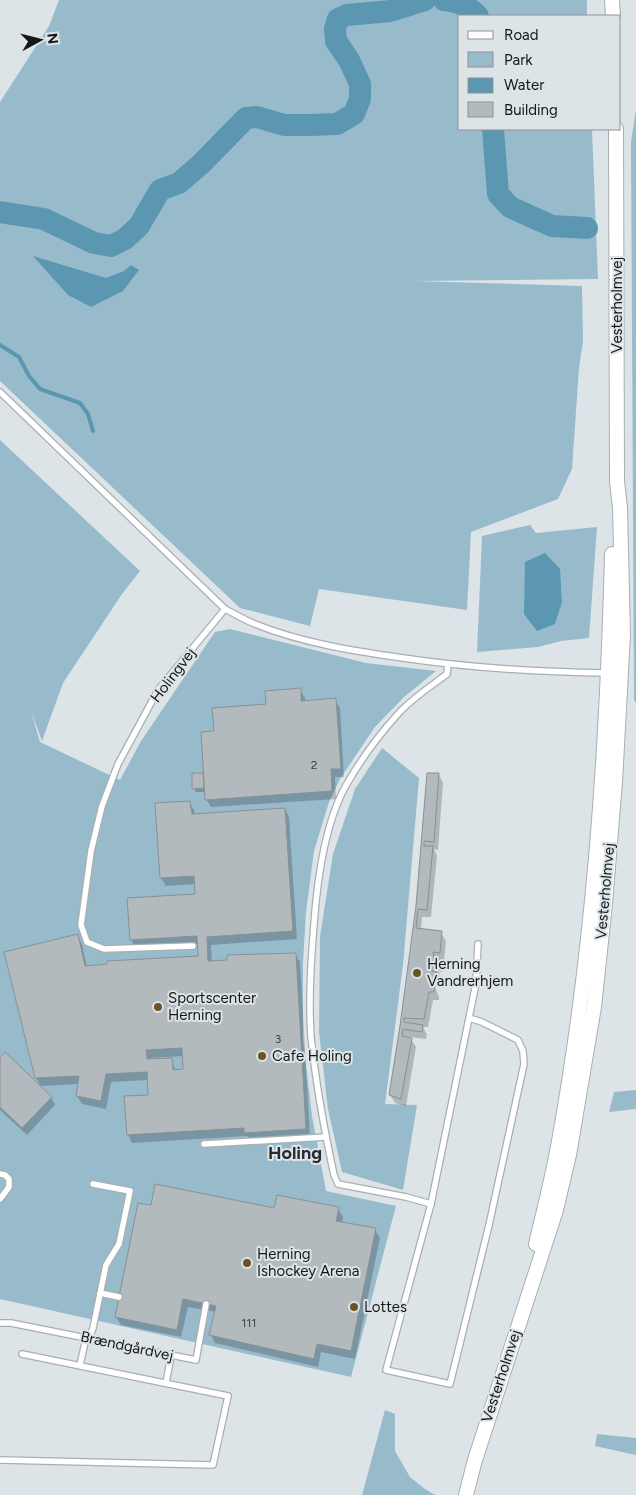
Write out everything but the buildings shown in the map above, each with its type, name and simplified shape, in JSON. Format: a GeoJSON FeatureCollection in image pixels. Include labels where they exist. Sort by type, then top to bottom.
{"type":"FeatureCollection","features":[{"type":"Feature","properties":{"kind":"street"},"geometry":{"type":"LineString","coordinates":[[612,0],[613,15]]}},
{"type":"Feature","properties":{"kind":"street","name":"Vesterholmvej"},"geometry":{"type":"LineString","coordinates":[[466,1495],[475,1460],[528,1292],[556,1210],[569,1155],[594,1007],[613,801],[615,673],[623,597],[620,508],[617,481],[616,130]]}},
{"type":"Feature","properties":{"kind":"street","name":"Vesterholmvej"},"geometry":{"type":"LineString","coordinates":[[459,1495],[475,1460]]}},
{"type":"Feature","properties":{"kind":"lane"},"geometry":{"type":"LineString","coordinates":[[0,392],[225,609],[256,624],[303,639],[359,652],[448,664],[529,670],[615,673]]}},
{"type":"Feature","properties":{"kind":"lane","name":"Holingvej"},"geometry":{"type":"LineString","coordinates":[[193,946],[104,949],[87,942],[81,925],[91,851],[102,806],[118,764],[158,690],[225,609]]}},
{"type":"Feature","properties":{"kind":"lane"},"geometry":{"type":"LineString","coordinates":[[431,1204],[406,1197],[338,1184],[334,1175],[321,1112],[311,1036],[311,980],[319,874],[329,828],[347,783],[371,747],[397,714],[447,674],[448,664]]}},
{"type":"Feature","properties":{"kind":"lane"},"geometry":{"type":"LineString","coordinates":[[469,1018],[482,1022],[518,1040],[523,1051],[524,1064],[489,1225],[450,1384],[386,1370],[431,1204],[476,982],[478,944]]}},
{"type":"Feature","properties":{"kind":"lane"},"geometry":{"type":"LineString","coordinates":[[204,1144],[326,1137]]}},
{"type":"Feature","properties":{"kind":"lane"},"geometry":{"type":"LineString","coordinates":[[0,1174],[5,1175],[9,1179],[9,1187],[0,1199]]}},
{"type":"Feature","properties":{"kind":"lane"},"geometry":{"type":"LineString","coordinates":[[80,1366],[106,1265],[119,1244],[130,1191],[93,1184]]}},
{"type":"Feature","properties":{"kind":"lane"},"geometry":{"type":"LineString","coordinates":[[100,1293],[119,1297]]}},
{"type":"Feature","properties":{"kind":"lane","name":"Brændgårdvej"},"geometry":{"type":"LineString","coordinates":[[0,1323],[88,1338],[196,1360],[206,1304]]}},
{"type":"Feature","properties":{"kind":"lane"},"geometry":{"type":"LineString","coordinates":[[1,1460],[213,1465],[228,1396],[22,1354]]}},
{"type":"Feature","properties":{"kind":"lane"},"geometry":{"type":"LineString","coordinates":[[166,1383],[171,1356]]}},
{"type":"Feature","properties":{"kind":"green space"},"geometry":{"type":"Polygon","coordinates":[[[59,0],[587,0],[587,15],[458,15],[458,130],[592,130],[598,279],[413,281],[582,286],[583,341],[579,368],[572,469],[558,499],[471,532],[467,610],[319,589],[310,626],[240,608],[0,381],[0,102],[49,26],[59,0]]]}},
{"type":"Feature","properties":{"kind":"green space"},"geometry":{"type":"Polygon","coordinates":[[[636,109],[636,703],[634,700],[631,142],[636,109]]]}},
{"type":"Feature","properties":{"kind":"green space"},"geometry":{"type":"Polygon","coordinates":[[[0,440],[140,571],[122,594],[63,683],[42,741],[31,711],[40,742],[120,780],[141,741],[215,632],[230,629],[366,663],[436,671],[404,697],[375,727],[340,779],[329,802],[314,851],[306,912],[303,963],[303,1039],[312,1116],[326,1191],[396,1206],[351,1377],[0,1299],[0,440]]]}},
{"type":"Feature","properties":{"kind":"green space"},"geometry":{"type":"Polygon","coordinates":[[[530,525],[536,533],[597,527],[589,638],[561,641],[538,647],[477,652],[482,536],[530,525]]]}},
{"type":"Feature","properties":{"kind":"green space"},"geometry":{"type":"Polygon","coordinates":[[[382,748],[419,778],[403,965],[385,1104],[417,1105],[403,1190],[342,1172],[328,1109],[319,1032],[320,936],[333,854],[355,789],[382,748]]]}},
{"type":"Feature","properties":{"kind":"green space"},"geometry":{"type":"Polygon","coordinates":[[[636,1090],[636,1109],[609,1112],[614,1092],[636,1090]]]}},
{"type":"Feature","properties":{"kind":"green space"},"geometry":{"type":"Polygon","coordinates":[[[385,1410],[395,1414],[395,1451],[410,1477],[435,1495],[362,1495],[385,1410]]]}},
{"type":"Feature","properties":{"kind":"green space"},"geometry":{"type":"Polygon","coordinates":[[[597,1434],[636,1438],[636,1455],[595,1446],[597,1434]]]}},
{"type":"Feature","properties":{"kind":"water"},"geometry":{"type":"Polygon","coordinates":[[[33,256],[106,278],[124,271],[131,265],[139,270],[123,291],[91,307],[68,295],[33,256]]]}},
{"type":"Feature","properties":{"kind":"water"},"geometry":{"type":"Polygon","coordinates":[[[545,553],[560,569],[562,602],[555,624],[537,631],[524,614],[525,562],[545,553]]]}},
{"type":"Feature","properties":{"kind":"waterway"},"geometry":{"type":"LineString","coordinates":[[0,212],[44,219],[94,243],[111,246],[125,239],[139,226],[160,190],[179,183],[201,164],[246,118],[257,117],[284,125],[311,125],[337,124],[354,114],[360,99],[360,84],[349,60],[336,41],[335,29],[338,19],[347,15],[390,11],[425,0]]}},
{"type":"Feature","properties":{"kind":"waterway"},"geometry":{"type":"LineString","coordinates":[[444,0],[463,5],[477,15]]}},
{"type":"Feature","properties":{"kind":"waterway"},"geometry":{"type":"LineString","coordinates":[[493,130],[498,194],[510,207],[552,226],[587,228]]}},
{"type":"Feature","properties":{"kind":"waterway"},"geometry":{"type":"LineString","coordinates":[[0,345],[19,357],[29,376],[40,389],[80,403],[88,414],[93,431]]}},
{"type":"Feature","properties":{"kind":"place","name":"Herning Vandrerhjem"},"geometry":{"type":"Point","coordinates":[417,973]}},
{"type":"Feature","properties":{"kind":"place","name":"Sportscenter Herning"},"geometry":{"type":"Point","coordinates":[158,1007]}},
{"type":"Feature","properties":{"kind":"place","name":"Cafe Holing"},"geometry":{"type":"Point","coordinates":[262,1056]}},
{"type":"Feature","properties":{"kind":"place","name":"Herning Ishockey Arena"},"geometry":{"type":"Point","coordinates":[247,1263]}},
{"type":"Feature","properties":{"kind":"place","name":"Lottes"},"geometry":{"type":"Point","coordinates":[354,1307]}},
{"type":"Feature","properties":{"kind":"district","name":"Holing"},"geometry":{"type":"Point","coordinates":[295,1153]}}]}
